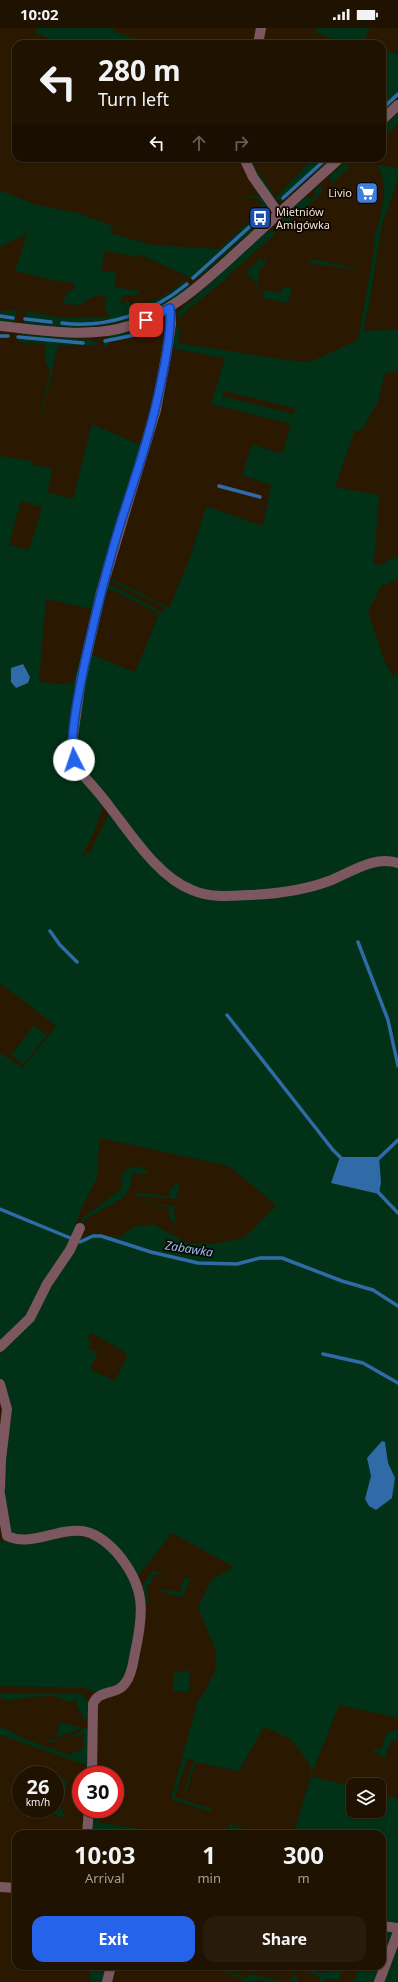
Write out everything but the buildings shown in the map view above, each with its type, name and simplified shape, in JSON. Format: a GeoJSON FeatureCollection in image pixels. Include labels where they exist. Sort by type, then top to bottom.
{"type":"FeatureCollection","features":[{"type":"Feature","properties":{"kind":"street"},"geometry":{"type":"LineString","coordinates":[[259,40],[261,28]]}},
{"type":"Feature","properties":{"kind":"street"},"geometry":{"type":"LineString","coordinates":[[386,116],[398,105]]}},
{"type":"Feature","properties":{"kind":"street"},"geometry":{"type":"LineString","coordinates":[[246,162],[253,177],[279,214]]}},
{"type":"Feature","properties":{"kind":"street"},"geometry":{"type":"LineString","coordinates":[[0,326],[55,332],[102,332],[138,323],[170,308],[196,288],[336,162]]}},
{"type":"Feature","properties":{"kind":"street"},"geometry":{"type":"LineString","coordinates":[[170,308],[171,324],[167,351],[152,425],[119,529],[92,629],[81,680],[72,743],[74,760],[82,774],[149,857],[170,877],[190,890],[210,895],[226,896],[282,894],[309,888],[368,864],[380,862],[398,863]]}},
{"type":"Feature","properties":{"kind":"street"},"geometry":{"type":"LineString","coordinates":[[0,1347],[30,1318],[47,1284],[77,1235]]}},
{"type":"Feature","properties":{"kind":"street"},"geometry":{"type":"LineString","coordinates":[[0,1384],[7,1409],[1,1460],[0,1489]]}},
{"type":"Feature","properties":{"kind":"street"},"geometry":{"type":"LineString","coordinates":[[0,1494],[7,1536],[23,1541],[70,1531],[92,1534],[113,1549],[130,1568],[136,1580],[140,1601],[140,1623],[130,1675],[124,1686],[118,1690],[98,1696],[94,1700],[92,1766]]}},
{"type":"Feature","properties":{"kind":"street"},"geometry":{"type":"LineString","coordinates":[[87,1830],[88,1818]]}},
{"type":"Feature","properties":{"kind":"street"},"geometry":{"type":"LineString","coordinates":[[0,1887],[12,1888]]}},
{"type":"Feature","properties":{"kind":"street"},"geometry":{"type":"LineString","coordinates":[[386,1926],[398,1928]]}},
{"type":"Feature","properties":{"kind":"street"},"geometry":{"type":"LineString","coordinates":[[386,1964],[398,1932]]}},
{"type":"Feature","properties":{"kind":"street"},"geometry":{"type":"LineString","coordinates":[[107,1982],[109,1970]]}},
{"type":"Feature","properties":{"kind":"street"},"geometry":{"type":"LineString","coordinates":[[379,1982],[384,1970]]}},
{"type":"Feature","properties":{"kind":"green space"},"geometry":{"type":"Polygon","coordinates":[[[37,28],[114,28],[113,31],[139,40],[53,40],[35,33],[37,28]]]}},
{"type":"Feature","properties":{"kind":"green space"},"geometry":{"type":"Polygon","coordinates":[[[317,28],[370,28],[364,39],[366,40],[336,40],[315,32],[317,28]]]}},
{"type":"Feature","properties":{"kind":"green space"},"geometry":{"type":"Polygon","coordinates":[[[386,50],[398,55],[398,98],[386,109],[386,50]]]}},
{"type":"Feature","properties":{"kind":"green space"},"geometry":{"type":"Polygon","coordinates":[[[398,112],[398,123],[386,135],[386,123],[398,112]]]}},
{"type":"Feature","properties":{"kind":"green space"},"geometry":{"type":"Polygon","coordinates":[[[311,162],[327,162],[282,201],[275,200],[261,181],[257,170],[252,167],[251,164],[255,166],[276,198],[306,165],[311,162]]]}},
{"type":"Feature","properties":{"kind":"green space"},"geometry":{"type":"Polygon","coordinates":[[[345,163],[350,166],[332,184],[329,176],[345,163]]]}},
{"type":"Feature","properties":{"kind":"green space"},"geometry":{"type":"Polygon","coordinates":[[[377,165],[398,168],[398,179],[382,225],[369,305],[364,326],[365,331],[398,329],[398,371],[385,373],[378,402],[361,431],[355,430],[335,487],[379,495],[374,563],[379,566],[398,555],[398,579],[381,586],[368,612],[384,660],[393,676],[398,673],[398,859],[389,858],[371,861],[328,879],[295,889],[277,892],[239,894],[203,891],[187,886],[184,889],[196,894],[229,899],[268,898],[315,890],[366,868],[387,865],[398,867],[398,1718],[339,1705],[311,1776],[311,1768],[308,1762],[291,1739],[264,1727],[239,1771],[196,1762],[186,1793],[184,1792],[194,1760],[187,1758],[175,1797],[212,1809],[211,1812],[171,1799],[198,1700],[202,1697],[215,1671],[216,1651],[198,1607],[212,1579],[234,1567],[172,1533],[137,1577],[124,1558],[113,1546],[95,1532],[85,1529],[73,1529],[39,1536],[19,1536],[11,1533],[6,1520],[3,1468],[10,1406],[0,1377],[0,1352],[2,1349],[0,1348],[0,1053],[23,1068],[56,1026],[0,983],[0,456],[32,461],[31,464],[53,469],[47,492],[73,499],[92,424],[143,446],[109,552],[95,604],[91,609],[46,599],[39,682],[60,684],[73,683],[84,643],[85,644],[74,703],[69,749],[74,766],[96,794],[103,807],[94,832],[82,856],[90,852],[109,813],[113,815],[139,849],[143,845],[81,768],[75,754],[74,745],[89,654],[101,600],[103,599],[90,654],[135,672],[159,614],[110,589],[108,591],[105,587],[106,582],[161,612],[165,610],[152,601],[118,585],[109,575],[111,566],[116,565],[112,570],[111,576],[114,580],[169,608],[191,555],[206,506],[263,526],[271,485],[242,475],[252,444],[282,454],[291,424],[211,404],[225,358],[176,349],[171,342],[173,333],[175,329],[180,327],[178,343],[286,360],[310,362],[358,340],[375,244],[373,243],[383,203],[384,183],[377,165]],[[224,391],[222,396],[294,414],[295,408],[224,391]],[[21,501],[9,545],[29,550],[42,507],[21,501]],[[23,664],[11,668],[11,682],[16,688],[28,683],[30,677],[23,664]],[[100,1138],[98,1176],[81,1209],[74,1231],[81,1238],[93,1233],[119,1238],[133,1227],[153,1224],[188,1243],[213,1244],[244,1238],[276,1205],[229,1166],[100,1138]],[[91,1333],[87,1340],[91,1342],[88,1348],[97,1353],[97,1355],[90,1369],[115,1381],[127,1356],[122,1350],[91,1333]]]}},
{"type":"Feature","properties":{"kind":"green space"},"geometry":{"type":"Polygon","coordinates":[[[320,185],[322,193],[282,228],[282,223],[287,214],[307,196],[310,199],[316,195],[313,191],[320,185]]]}},
{"type":"Feature","properties":{"kind":"green space"},"geometry":{"type":"Polygon","coordinates":[[[0,190],[37,205],[78,213],[113,226],[111,233],[151,245],[219,249],[263,209],[259,199],[247,196],[260,196],[271,208],[271,214],[265,219],[261,215],[256,219],[260,224],[196,280],[139,254],[137,257],[105,251],[101,270],[116,273],[115,287],[140,291],[137,295],[124,295],[118,306],[128,301],[135,310],[167,294],[186,280],[190,285],[182,294],[137,318],[101,326],[44,326],[25,324],[26,311],[61,318],[110,317],[104,308],[107,297],[96,296],[80,305],[63,304],[67,292],[75,289],[74,283],[52,280],[15,271],[27,234],[0,247],[0,190]]]}},
{"type":"Feature","properties":{"kind":"green space"},"geometry":{"type":"Polygon","coordinates":[[[273,229],[275,234],[227,277],[224,282],[222,282],[183,314],[182,319],[179,318],[177,313],[264,234],[273,229]]]}},
{"type":"Feature","properties":{"kind":"green space"},"geometry":{"type":"Polygon","coordinates":[[[258,258],[263,262],[265,258],[267,259],[265,266],[262,266],[259,272],[257,289],[255,289],[257,283],[247,275],[249,269],[257,263],[258,258]]]}},
{"type":"Feature","properties":{"kind":"green space"},"geometry":{"type":"Polygon","coordinates":[[[310,259],[344,266],[358,270],[309,263],[310,259]]]}},
{"type":"Feature","properties":{"kind":"green space"},"geometry":{"type":"Polygon","coordinates":[[[283,287],[292,288],[288,303],[262,298],[264,290],[281,293],[283,287]]]}},
{"type":"Feature","properties":{"kind":"green space"},"geometry":{"type":"Polygon","coordinates":[[[17,309],[14,323],[0,321],[0,311],[11,311],[17,309]]]}},
{"type":"Feature","properties":{"kind":"green space"},"geometry":{"type":"Polygon","coordinates":[[[156,322],[161,322],[164,325],[162,332],[161,328],[131,338],[109,342],[107,347],[104,347],[104,338],[156,322]]]}},
{"type":"Feature","properties":{"kind":"green space"},"geometry":{"type":"Polygon","coordinates":[[[21,334],[85,339],[96,342],[99,346],[58,345],[42,415],[50,371],[45,361],[45,344],[18,342],[21,334]]]}},
{"type":"Feature","properties":{"kind":"green space"},"geometry":{"type":"Polygon","coordinates":[[[34,1025],[47,1035],[24,1065],[11,1055],[34,1025]]]}},
{"type":"Feature","properties":{"kind":"green space"},"geometry":{"type":"Polygon","coordinates":[[[138,1166],[149,1172],[148,1174],[132,1173],[130,1188],[123,1198],[90,1216],[79,1226],[82,1218],[119,1191],[122,1186],[122,1173],[130,1168],[138,1166]]]}},
{"type":"Feature","properties":{"kind":"green space"},"geometry":{"type":"Polygon","coordinates":[[[177,1184],[180,1185],[176,1199],[136,1196],[136,1193],[140,1193],[169,1197],[170,1188],[177,1184]]]}},
{"type":"Feature","properties":{"kind":"green space"},"geometry":{"type":"Polygon","coordinates":[[[136,1201],[175,1206],[173,1210],[177,1224],[170,1220],[168,1207],[136,1201]]]}},
{"type":"Feature","properties":{"kind":"green space"},"geometry":{"type":"Polygon","coordinates":[[[69,1536],[88,1538],[101,1544],[113,1555],[133,1582],[137,1608],[135,1635],[130,1661],[121,1684],[96,1693],[84,1688],[0,1686],[0,1541],[41,1540],[69,1536]]]}},
{"type":"Feature","properties":{"kind":"green space"},"geometry":{"type":"Polygon","coordinates":[[[153,1571],[162,1573],[161,1575],[156,1574],[152,1577],[152,1583],[148,1585],[146,1589],[149,1602],[143,1604],[142,1586],[153,1571]]]}},
{"type":"Feature","properties":{"kind":"green space"},"geometry":{"type":"Polygon","coordinates":[[[184,1577],[190,1579],[183,1596],[179,1597],[160,1591],[163,1589],[180,1592],[184,1577]]]}},
{"type":"Feature","properties":{"kind":"green space"},"geometry":{"type":"Polygon","coordinates":[[[190,1670],[189,1691],[173,1691],[173,1673],[190,1670]]]}},
{"type":"Feature","properties":{"kind":"green space"},"geometry":{"type":"Polygon","coordinates":[[[0,1693],[82,1694],[89,1702],[90,1718],[83,1719],[81,1712],[76,1706],[78,1701],[75,1700],[69,1702],[54,1696],[28,1697],[8,1701],[0,1698],[0,1693]]]}},
{"type":"Feature","properties":{"kind":"green space"},"geometry":{"type":"Polygon","coordinates":[[[61,1722],[79,1727],[80,1729],[55,1737],[61,1722]]]}},
{"type":"Feature","properties":{"kind":"green space"},"geometry":{"type":"Polygon","coordinates":[[[0,1726],[22,1738],[69,1755],[83,1749],[83,1733],[81,1735],[47,1743],[47,1740],[56,1740],[67,1737],[77,1733],[84,1727],[90,1730],[89,1766],[86,1766],[0,1735],[0,1726]]]}},
{"type":"Feature","properties":{"kind":"green space"},"geometry":{"type":"Polygon","coordinates":[[[394,1730],[398,1731],[398,1743],[397,1740],[394,1740],[388,1748],[385,1758],[372,1750],[377,1748],[381,1750],[386,1734],[394,1730]]]}},
{"type":"Feature","properties":{"kind":"green space"},"geometry":{"type":"Polygon","coordinates":[[[311,1776],[346,1785],[346,1818],[386,1818],[386,1796],[398,1799],[398,1923],[386,1922],[386,1830],[294,1830],[311,1776]]]}},
{"type":"Feature","properties":{"kind":"green space"},"geometry":{"type":"Polygon","coordinates":[[[64,1779],[67,1780],[64,1796],[64,1779]]]}},
{"type":"Feature","properties":{"kind":"green space"},"geometry":{"type":"Polygon","coordinates":[[[91,1820],[98,1820],[99,1823],[148,1830],[90,1830],[91,1820]]]}},
{"type":"Feature","properties":{"kind":"green space"},"geometry":{"type":"Polygon","coordinates":[[[230,1824],[248,1830],[228,1830],[230,1824]]]}},
{"type":"Feature","properties":{"kind":"green space"},"geometry":{"type":"Polygon","coordinates":[[[386,1930],[391,1932],[393,1935],[386,1956],[386,1930]]]}},
{"type":"Feature","properties":{"kind":"green space"},"geometry":{"type":"Polygon","coordinates":[[[398,1942],[398,1982],[383,1982],[398,1942]]]}},
{"type":"Feature","properties":{"kind":"green space"},"geometry":{"type":"Polygon","coordinates":[[[89,1970],[106,1970],[103,1982],[91,1982],[89,1970]]]}},
{"type":"Feature","properties":{"kind":"green space"},"geometry":{"type":"Polygon","coordinates":[[[219,1970],[225,1970],[247,1978],[250,1974],[286,1982],[268,1982],[261,1980],[244,1982],[241,1978],[219,1970]]]}},
{"type":"Feature","properties":{"kind":"green space"},"geometry":{"type":"Polygon","coordinates":[[[294,1970],[297,1970],[294,1976],[298,1978],[297,1982],[290,1982],[294,1970]]]}},
{"type":"Feature","properties":{"kind":"green space"},"geometry":{"type":"Polygon","coordinates":[[[300,1970],[312,1970],[322,1973],[333,1970],[342,1970],[338,1981],[327,1978],[325,1982],[319,1982],[320,1977],[300,1970]]]}},
{"type":"Feature","properties":{"kind":"green space"},"geometry":{"type":"Polygon","coordinates":[[[358,1970],[381,1970],[377,1982],[354,1982],[358,1970]]]}},
{"type":"Feature","properties":{"kind":"water"},"geometry":{"type":"Polygon","coordinates":[[[23,664],[30,677],[28,683],[16,688],[11,682],[11,668],[23,664]]]}},
{"type":"Feature","properties":{"kind":"water"},"geometry":{"type":"Polygon","coordinates":[[[340,1157],[379,1157],[381,1182],[379,1194],[331,1183],[340,1157]]]}},
{"type":"Feature","properties":{"kind":"water"},"geometry":{"type":"Polygon","coordinates":[[[382,1441],[385,1442],[388,1463],[395,1478],[392,1498],[376,1510],[369,1506],[365,1499],[371,1476],[367,1458],[382,1441]]]}},
{"type":"Feature","properties":{"kind":"waterway"},"geometry":{"type":"LineString","coordinates":[[386,105],[398,94]]}},
{"type":"Feature","properties":{"kind":"waterway"},"geometry":{"type":"LineString","coordinates":[[283,198],[323,162]]}},
{"type":"Feature","properties":{"kind":"waterway"},"geometry":{"type":"LineString","coordinates":[[262,216],[268,211]]}},
{"type":"Feature","properties":{"kind":"waterway"},"geometry":{"type":"LineString","coordinates":[[193,278],[257,220]]}},
{"type":"Feature","properties":{"kind":"waterway"},"geometry":{"type":"LineString","coordinates":[[62,323],[95,324],[128,317],[159,303],[187,284]]}},
{"type":"Feature","properties":{"kind":"waterway"},"geometry":{"type":"LineString","coordinates":[[0,316],[13,318]]}},
{"type":"Feature","properties":{"kind":"waterway"},"geometry":{"type":"LineString","coordinates":[[25,319],[51,322]]}},
{"type":"Feature","properties":{"kind":"waterway"},"geometry":{"type":"LineString","coordinates":[[105,341],[144,333],[160,327]]}},
{"type":"Feature","properties":{"kind":"waterway"},"geometry":{"type":"LineString","coordinates":[[0,336],[8,336]]}},
{"type":"Feature","properties":{"kind":"waterway"},"geometry":{"type":"LineString","coordinates":[[18,337],[83,343]]}},
{"type":"Feature","properties":{"kind":"waterway"},"geometry":{"type":"LineString","coordinates":[[219,486],[260,497]]}},
{"type":"Feature","properties":{"kind":"waterway"},"geometry":{"type":"LineString","coordinates":[[50,931],[60,945],[77,962]]}},
{"type":"Feature","properties":{"kind":"waterway"},"geometry":{"type":"LineString","coordinates":[[358,942],[388,1020],[398,1066]]}},
{"type":"Feature","properties":{"kind":"waterway"},"geometry":{"type":"LineString","coordinates":[[227,1015],[333,1150],[342,1159]]}},
{"type":"Feature","properties":{"kind":"waterway"},"geometry":{"type":"LineString","coordinates":[[377,1160],[398,1140]]}},
{"type":"Feature","properties":{"kind":"waterway"},"geometry":{"type":"LineString","coordinates":[[376,1190],[398,1213]]}},
{"type":"Feature","properties":{"kind":"waterway","name":"Zabawka"},"geometry":{"type":"LineString","coordinates":[[0,1209],[80,1242],[93,1236],[101,1236],[151,1252],[198,1263],[237,1264],[260,1258],[282,1258],[342,1281],[373,1290],[398,1306]]}},
{"type":"Feature","properties":{"kind":"waterway"},"geometry":{"type":"LineString","coordinates":[[323,1354],[363,1363],[398,1383]]}},
{"type":"Feature","properties":{"kind":"place","name":"Livio"},"geometry":{"type":"Point","coordinates":[367,193]}},
{"type":"Feature","properties":{"kind":"place","name":"Mietniów Amigówka"},"geometry":{"type":"Point","coordinates":[260,218]}},
{"type":"Feature","properties":{"kind":"route"},"geometry":{"type":"LineString","coordinates":[[74,760],[72,743],[81,680],[96,610],[119,529],[156,410],[171,324],[170,308],[146,320]]}}]}
